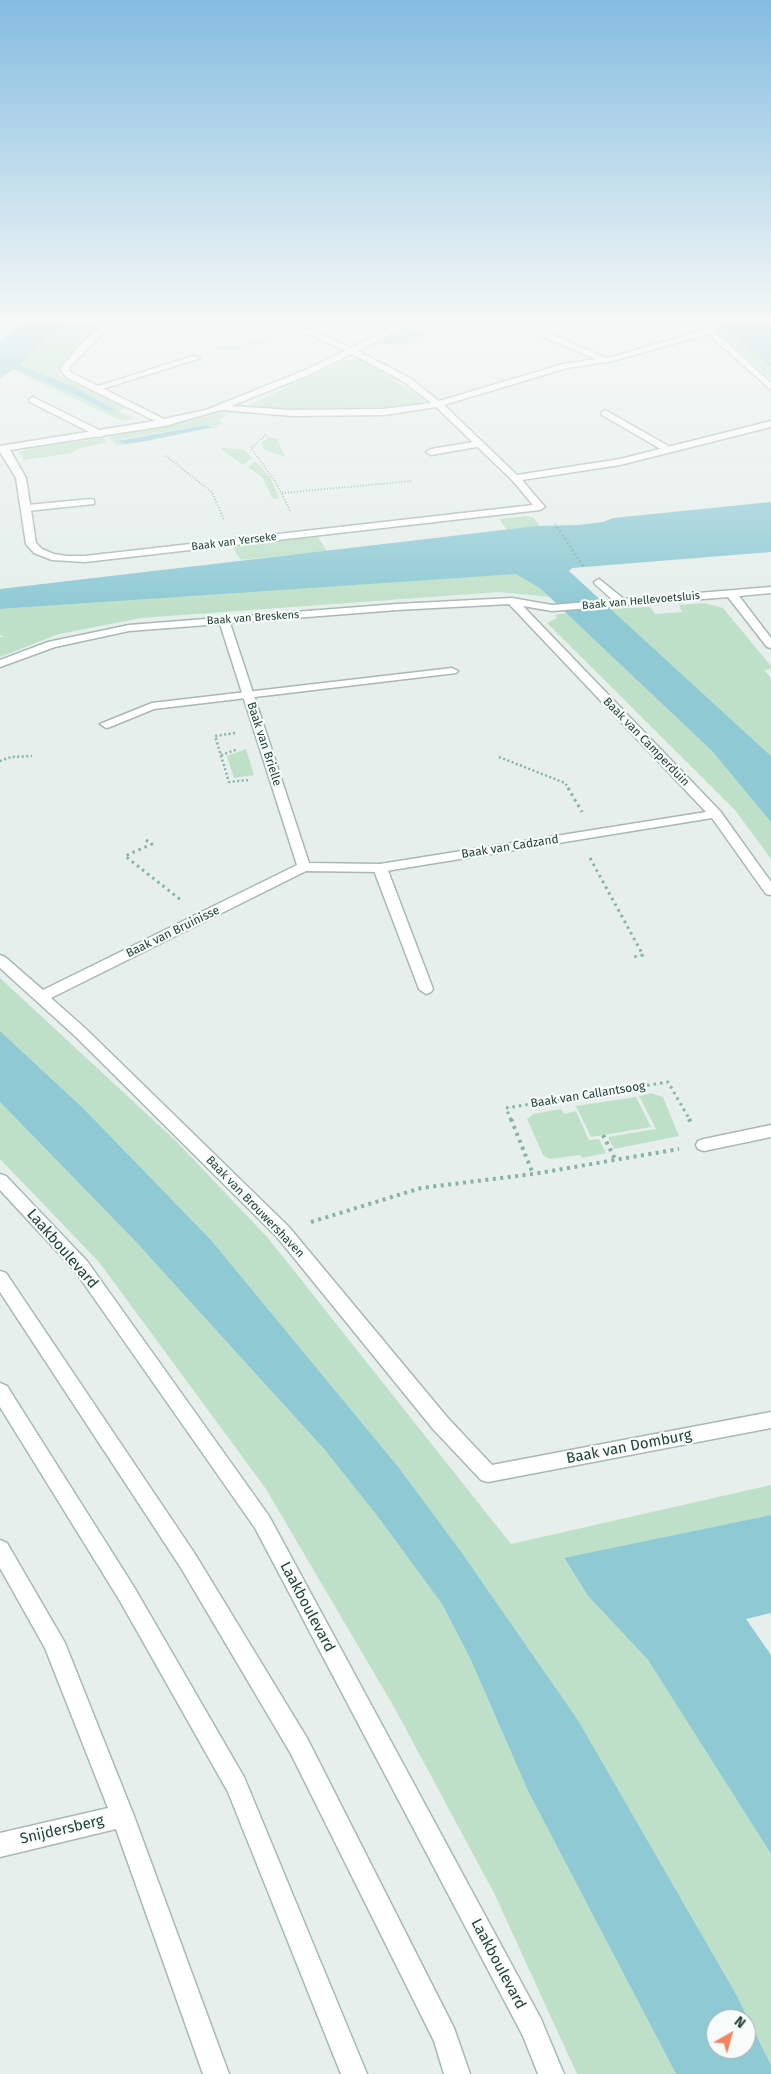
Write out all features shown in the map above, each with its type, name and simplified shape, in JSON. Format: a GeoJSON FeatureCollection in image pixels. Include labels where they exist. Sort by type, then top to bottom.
{"type":"FeatureCollection","features":[{"type":"Feature","properties":{"kind":"street"},"geometry":{"type":"LineString","coordinates":[[69,418],[102,434]]}},
{"type":"Feature","properties":{"kind":"street"},"geometry":{"type":"LineString","coordinates":[[155,418],[165,423]]}},
{"type":"Feature","properties":{"kind":"street"},"geometry":{"type":"LineString","coordinates":[[3,449],[102,434],[185,418]]}},
{"type":"Feature","properties":{"kind":"street"},"geometry":{"type":"LineString","coordinates":[[452,418],[515,478],[620,462],[771,424]]}},
{"type":"Feature","properties":{"kind":"street"},"geometry":{"type":"LineString","coordinates":[[613,418],[669,450]]}},
{"type":"Feature","properties":{"kind":"street"},"geometry":{"type":"LineString","coordinates":[[431,452],[479,444]]}},
{"type":"Feature","properties":{"kind":"street","name":"Baak van Yerseke"},"geometry":{"type":"LineString","coordinates":[[3,449],[21,478],[31,544],[38,552],[52,557],[85,559],[540,507],[515,478]]}},
{"type":"Feature","properties":{"kind":"street"},"geometry":{"type":"LineString","coordinates":[[27,508],[91,502]]}},
{"type":"Feature","properties":{"kind":"street"},"geometry":{"type":"LineString","coordinates":[[599,582],[621,602]]}},
{"type":"Feature","properties":{"kind":"street","name":"Baak van Hellevoetsluis"},"geometry":{"type":"LineString","coordinates":[[512,601],[552,608],[771,590]]}},
{"type":"Feature","properties":{"kind":"street"},"geometry":{"type":"LineString","coordinates":[[731,593],[771,645]]}},
{"type":"Feature","properties":{"kind":"street","name":"Baak van Breskens"},"geometry":{"type":"LineString","coordinates":[[0,664],[52,644],[129,628],[397,607],[512,601]]}},
{"type":"Feature","properties":{"kind":"street","name":"Baak van Camperduin"},"geometry":{"type":"LineString","coordinates":[[512,601],[715,814],[771,891]]}},
{"type":"Feature","properties":{"kind":"street","name":"Baak van Brielle"},"geometry":{"type":"LineString","coordinates":[[224,620],[304,867]]}},
{"type":"Feature","properties":{"kind":"street"},"geometry":{"type":"LineString","coordinates":[[106,724],[152,706],[452,671]]}},
{"type":"Feature","properties":{"kind":"street","name":"Baak van Cadzand"},"geometry":{"type":"LineString","coordinates":[[304,867],[380,868],[715,814]]}},
{"type":"Feature","properties":{"kind":"street","name":"Baak van Bruinisse"},"geometry":{"type":"LineString","coordinates":[[41,997],[304,867]]}},
{"type":"Feature","properties":{"kind":"street"},"geometry":{"type":"LineString","coordinates":[[380,868],[426,989]]}},
{"type":"Feature","properties":{"kind":"street","name":"Baak van Brouwershaven"},"geometry":{"type":"LineString","coordinates":[[0,960],[80,1032],[282,1232],[440,1423],[488,1474]]}},
{"type":"Feature","properties":{"kind":"street"},"geometry":{"type":"LineString","coordinates":[[704,1145],[771,1131]]}},
{"type":"Feature","properties":{"kind":"street","name":"Laakboulevard"},"geometry":{"type":"LineString","coordinates":[[0,1180],[81,1266],[262,1522],[532,2028],[551,2074]]}},
{"type":"Feature","properties":{"kind":"street"},"geometry":{"type":"LineString","coordinates":[[0,1278],[188,1561],[299,1746],[445,2038],[457,2074]]}},
{"type":"Feature","properties":{"kind":"street"},"geometry":{"type":"LineString","coordinates":[[0,1391],[127,1594],[236,1785],[354,2074]]}},
{"type":"Feature","properties":{"kind":"street","name":"Baak van Domburg"},"geometry":{"type":"LineString","coordinates":[[488,1474],[771,1420]]}},
{"type":"Feature","properties":{"kind":"street"},"geometry":{"type":"LineString","coordinates":[[0,1550],[54,1643],[123,1816],[216,2074]]}},
{"type":"Feature","properties":{"kind":"street","name":"Snijdersberg"},"geometry":{"type":"LineString","coordinates":[[0,1845],[123,1816]]}},
{"type":"Feature","properties":{"kind":"path"},"geometry":{"type":"LineString","coordinates":[[251,448],[282,493],[302,534]]}},
{"type":"Feature","properties":{"kind":"path"},"geometry":{"type":"LineString","coordinates":[[166,456],[212,492],[233,542]]}},
{"type":"Feature","properties":{"kind":"path"},"geometry":{"type":"LineString","coordinates":[[282,493],[414,481]]}},
{"type":"Feature","properties":{"kind":"path"},"geometry":{"type":"LineString","coordinates":[[553,521],[585,569]]}},
{"type":"Feature","properties":{"kind":"path"},"geometry":{"type":"LineString","coordinates":[[221,755],[239,749]]}},
{"type":"Feature","properties":{"kind":"path"},"geometry":{"type":"LineString","coordinates":[[0,761],[11,757],[32,756]]}},
{"type":"Feature","properties":{"kind":"path"},"geometry":{"type":"LineString","coordinates":[[498,757],[565,784],[594,833]]}},
{"type":"Feature","properties":{"kind":"path"},"geometry":{"type":"LineString","coordinates":[[578,835],[643,955],[634,957]]}},
{"type":"Feature","properties":{"kind":"path"},"geometry":{"type":"LineString","coordinates":[[146,840],[152,844],[125,856],[204,917]]}},
{"type":"Feature","properties":{"kind":"path","name":"Baak van Callantsoog"},"geometry":{"type":"LineString","coordinates":[[533,1174],[506,1108],[668,1082],[704,1145]]}},
{"type":"Feature","properties":{"kind":"path"},"geometry":{"type":"LineString","coordinates":[[603,1135],[616,1161]]}},
{"type":"Feature","properties":{"kind":"path"},"geometry":{"type":"LineString","coordinates":[[282,1232],[333,1213],[421,1188],[533,1174],[704,1145]]}},
{"type":"Feature","properties":{"kind":"green space"},"geometry":{"type":"Polygon","coordinates":[[[115,418],[134,419],[122,421],[115,418]]]}},
{"type":"Feature","properties":{"kind":"green space"},"geometry":{"type":"Polygon","coordinates":[[[202,418],[222,418],[219,420],[222,424],[217,425],[217,428],[213,429],[210,429],[214,427],[211,425],[206,425],[127,438],[117,441],[126,444],[117,446],[109,437],[202,418]]]}},
{"type":"Feature","properties":{"kind":"green space"},"geometry":{"type":"Polygon","coordinates":[[[269,437],[277,439],[285,457],[265,450],[261,443],[269,437]]]}},
{"type":"Feature","properties":{"kind":"green space"},"geometry":{"type":"Polygon","coordinates":[[[103,438],[107,442],[77,449],[72,453],[24,460],[19,452],[28,449],[103,438]]]}},
{"type":"Feature","properties":{"kind":"green space"},"geometry":{"type":"Polygon","coordinates":[[[220,448],[243,449],[253,458],[243,465],[220,448]]]}},
{"type":"Feature","properties":{"kind":"green space"},"geometry":{"type":"Polygon","coordinates":[[[255,461],[270,477],[279,498],[273,499],[262,477],[248,467],[255,461]]]}},
{"type":"Feature","properties":{"kind":"green space"},"geometry":{"type":"Polygon","coordinates":[[[526,516],[534,518],[540,526],[507,530],[499,519],[526,516]]]}},
{"type":"Feature","properties":{"kind":"green space"},"geometry":{"type":"Polygon","coordinates":[[[318,537],[327,551],[241,560],[232,546],[318,537]]]}},
{"type":"Feature","properties":{"kind":"green space"},"geometry":{"type":"Polygon","coordinates":[[[508,573],[516,574],[551,597],[499,592],[141,618],[59,634],[0,657],[0,637],[5,637],[0,635],[0,609],[508,573]]]}},
{"type":"Feature","properties":{"kind":"green space"},"geometry":{"type":"Polygon","coordinates":[[[705,603],[723,608],[771,666],[771,669],[764,670],[771,678],[771,756],[610,609],[650,607],[655,614],[682,612],[679,605],[705,603]]]}},
{"type":"Feature","properties":{"kind":"green space"},"geometry":{"type":"Polygon","coordinates":[[[568,613],[713,752],[771,818],[771,859],[735,810],[547,623],[557,618],[555,615],[568,613]]]}},
{"type":"Feature","properties":{"kind":"green space"},"geometry":{"type":"Polygon","coordinates":[[[246,749],[254,775],[234,778],[227,756],[246,749]]]}},
{"type":"Feature","properties":{"kind":"green space"},"geometry":{"type":"Polygon","coordinates":[[[0,978],[176,1141],[268,1238],[511,1544],[771,1485],[771,1515],[564,1559],[588,1596],[648,1660],[771,1854],[771,2065],[756,2035],[756,2009],[743,2009],[578,1720],[462,1553],[400,1469],[211,1240],[83,1108],[0,1031],[0,978]]]}},
{"type":"Feature","properties":{"kind":"green space"},"geometry":{"type":"Polygon","coordinates":[[[651,1093],[663,1097],[679,1136],[614,1149],[608,1137],[656,1129],[639,1096],[651,1093]]]}},
{"type":"Feature","properties":{"kind":"green space"},"geometry":{"type":"Polygon","coordinates":[[[636,1097],[651,1127],[591,1137],[576,1106],[636,1097]]]}},
{"type":"Feature","properties":{"kind":"green space"},"geometry":{"type":"Polygon","coordinates":[[[0,1102],[136,1242],[324,1449],[375,1513],[442,1604],[470,1658],[528,1791],[676,2074],[577,2074],[494,1893],[394,1707],[266,1489],[99,1262],[0,1159],[0,1102]]]}},
{"type":"Feature","properties":{"kind":"green space"},"geometry":{"type":"Polygon","coordinates":[[[561,1109],[564,1114],[576,1111],[589,1140],[599,1139],[606,1153],[582,1158],[580,1155],[550,1159],[543,1155],[527,1119],[533,1114],[561,1109]]]}},
{"type":"Feature","properties":{"kind":"water"},"geometry":{"type":"Polygon","coordinates":[[[206,425],[214,427],[141,442],[126,444],[117,441],[206,425]]]}},
{"type":"Feature","properties":{"kind":"water"},"geometry":{"type":"Polygon","coordinates":[[[771,502],[771,552],[572,568],[569,571],[771,756],[771,822],[713,752],[541,589],[516,574],[0,609],[0,589],[537,526],[578,525],[603,522],[613,518],[771,502]]]}},
{"type":"Feature","properties":{"kind":"water"},"geometry":{"type":"Polygon","coordinates":[[[0,1031],[83,1108],[211,1240],[400,1469],[462,1553],[578,1720],[736,1994],[743,2009],[706,2009],[706,2059],[756,2059],[756,2035],[771,2065],[771,2074],[676,2074],[528,1791],[470,1658],[442,1604],[375,1513],[324,1449],[136,1242],[0,1102],[0,1031]]]}},
{"type":"Feature","properties":{"kind":"water"},"geometry":{"type":"Polygon","coordinates":[[[771,1515],[771,1613],[746,1619],[771,1655],[771,1854],[648,1660],[588,1596],[564,1558],[771,1515]]]}}]}
